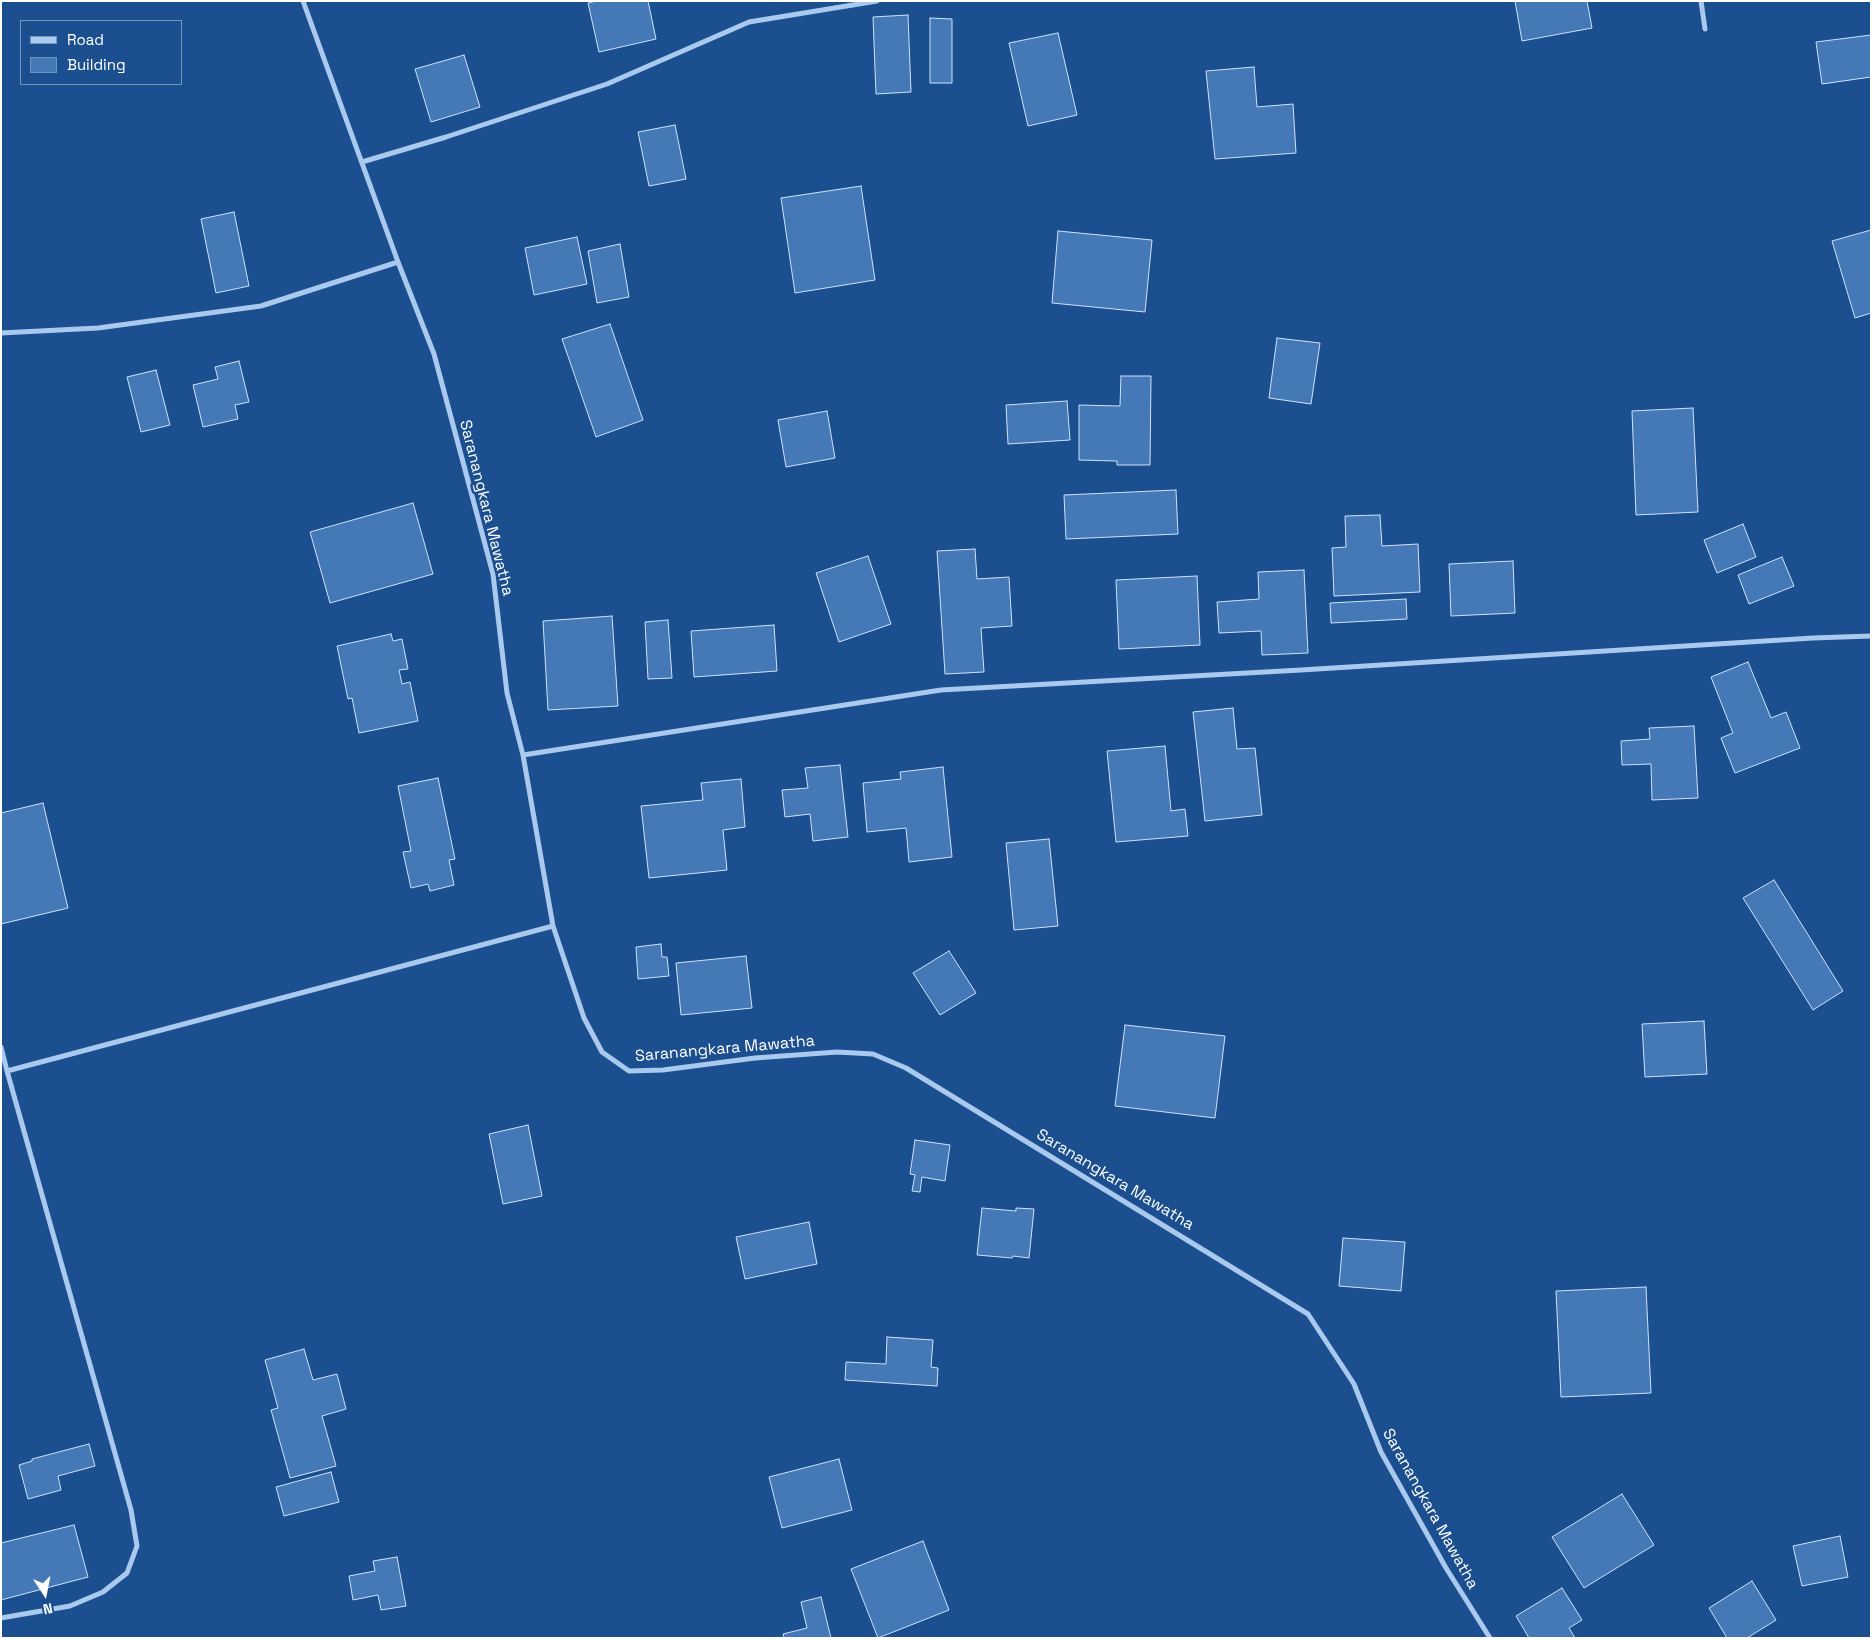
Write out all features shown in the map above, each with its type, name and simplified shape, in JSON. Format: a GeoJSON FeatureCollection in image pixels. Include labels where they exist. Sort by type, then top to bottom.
{"type":"FeatureCollection","features":[{"type":"Feature","properties":{"kind":"street","name":"Saranangkara Mawatha"},"geometry":{"type":"LineString","coordinates":[[303,1],[398,262],[434,354],[492,574],[507,693],[523,755],[552,926],[584,1018],[602,1052],[629,1071],[663,1070],[755,1058],[836,1052],[873,1054],[906,1068],[1308,1314],[1354,1384],[1381,1452],[1446,1568],[1490,1638]]}},
{"type":"Feature","properties":{"kind":"street"},"geometry":{"type":"LineString","coordinates":[[362,162],[446,137],[607,84],[749,22],[877,1]]}},
{"type":"Feature","properties":{"kind":"street"},"geometry":{"type":"LineString","coordinates":[[1701,1],[1705,29]]}},
{"type":"Feature","properties":{"kind":"street"},"geometry":{"type":"LineString","coordinates":[[1,333],[98,328],[261,306],[398,262]]}},
{"type":"Feature","properties":{"kind":"street"},"geometry":{"type":"LineString","coordinates":[[523,755],[941,690],[1871,636]]}},
{"type":"Feature","properties":{"kind":"street"},"geometry":{"type":"LineString","coordinates":[[7,1071],[552,926]]}},
{"type":"Feature","properties":{"kind":"street"},"geometry":{"type":"LineString","coordinates":[[1,1046],[131,1510],[137,1546],[127,1573],[103,1592],[70,1606],[1,1618]]}},
{"type":"Feature","properties":{"kind":"building"},"geometry":{"type":"Polygon","coordinates":[[[597,1],[648,1],[656,39],[599,52],[588,3],[597,1]]]}},
{"type":"Feature","properties":{"kind":"building"},"geometry":{"type":"Polygon","coordinates":[[[1515,1],[1587,1],[1592,28],[1522,41],[1515,1]]]}},
{"type":"Feature","properties":{"kind":"building"},"geometry":{"type":"Polygon","coordinates":[[[908,15],[911,92],[876,94],[873,17],[908,15]]]}},
{"type":"Feature","properties":{"kind":"building"},"geometry":{"type":"Polygon","coordinates":[[[930,18],[952,19],[952,83],[930,83],[930,18]]]}},
{"type":"Feature","properties":{"kind":"building"},"geometry":{"type":"Polygon","coordinates":[[[1058,33],[1077,115],[1028,126],[1009,43],[1058,33]]]}},
{"type":"Feature","properties":{"kind":"building"},"geometry":{"type":"Polygon","coordinates":[[[1871,35],[1871,77],[1822,84],[1816,42],[1871,35]]]}},
{"type":"Feature","properties":{"kind":"building"},"geometry":{"type":"Polygon","coordinates":[[[464,55],[480,107],[431,122],[415,69],[464,55]]]}},
{"type":"Feature","properties":{"kind":"building"},"geometry":{"type":"Polygon","coordinates":[[[1254,67],[1257,107],[1293,104],[1296,153],[1215,159],[1206,71],[1254,67]]]}},
{"type":"Feature","properties":{"kind":"building"},"geometry":{"type":"Polygon","coordinates":[[[675,125],[686,179],[649,186],[638,132],[675,125]]]}},
{"type":"Feature","properties":{"kind":"building"},"geometry":{"type":"Polygon","coordinates":[[[861,186],[875,280],[795,293],[781,198],[861,186]]]}},
{"type":"Feature","properties":{"kind":"building"},"geometry":{"type":"Polygon","coordinates":[[[234,212],[249,286],[216,293],[201,219],[234,212]]]}},
{"type":"Feature","properties":{"kind":"building"},"geometry":{"type":"Polygon","coordinates":[[[1871,230],[1871,313],[1855,318],[1832,241],[1871,230]]]}},
{"type":"Feature","properties":{"kind":"building"},"geometry":{"type":"Polygon","coordinates":[[[1058,231],[1152,240],[1145,312],[1052,303],[1058,231]]]}},
{"type":"Feature","properties":{"kind":"building"},"geometry":{"type":"Polygon","coordinates":[[[577,237],[587,284],[534,295],[525,248],[577,237]]]}},
{"type":"Feature","properties":{"kind":"building"},"geometry":{"type":"Polygon","coordinates":[[[620,244],[629,297],[597,303],[588,251],[620,244]]]}},
{"type":"Feature","properties":{"kind":"building"},"geometry":{"type":"Polygon","coordinates":[[[610,324],[643,420],[596,437],[562,339],[610,324]]]}},
{"type":"Feature","properties":{"kind":"building"},"geometry":{"type":"Polygon","coordinates":[[[1277,338],[1320,343],[1311,404],[1269,398],[1277,338]]]}},
{"type":"Feature","properties":{"kind":"building"},"geometry":{"type":"Polygon","coordinates":[[[239,361],[249,402],[235,405],[238,419],[203,427],[193,385],[218,379],[215,367],[239,361]]]}},
{"type":"Feature","properties":{"kind":"building"},"geometry":{"type":"Polygon","coordinates":[[[156,370],[170,425],[141,432],[127,377],[156,370]]]}},
{"type":"Feature","properties":{"kind":"building"},"geometry":{"type":"Polygon","coordinates":[[[1121,376],[1151,376],[1150,465],[1117,465],[1117,461],[1079,460],[1079,405],[1120,406],[1121,376]]]}},
{"type":"Feature","properties":{"kind":"building"},"geometry":{"type":"Polygon","coordinates":[[[1067,401],[1070,440],[1008,444],[1006,405],[1067,401]]]}},
{"type":"Feature","properties":{"kind":"building"},"geometry":{"type":"Polygon","coordinates":[[[1693,408],[1698,512],[1636,515],[1632,411],[1693,408]]]}},
{"type":"Feature","properties":{"kind":"building"},"geometry":{"type":"Polygon","coordinates":[[[827,411],[835,458],[786,467],[778,420],[827,411]]]}},
{"type":"Feature","properties":{"kind":"building"},"geometry":{"type":"Polygon","coordinates":[[[1176,490],[1178,534],[1066,539],[1064,495],[1176,490]]]}},
{"type":"Feature","properties":{"kind":"building"},"geometry":{"type":"Polygon","coordinates":[[[413,503],[433,574],[330,603],[310,532],[413,503]]]}},
{"type":"Feature","properties":{"kind":"building"},"geometry":{"type":"Polygon","coordinates":[[[1380,515],[1382,546],[1418,544],[1420,592],[1334,596],[1332,548],[1346,547],[1345,516],[1380,515]]]}},
{"type":"Feature","properties":{"kind":"building"},"geometry":{"type":"Polygon","coordinates":[[[1743,524],[1756,557],[1717,573],[1704,540],[1743,524]]]}},
{"type":"Feature","properties":{"kind":"building"},"geometry":{"type":"Polygon","coordinates":[[[975,549],[977,579],[1009,577],[1012,626],[981,628],[984,672],[945,674],[937,551],[975,549]]]}},
{"type":"Feature","properties":{"kind":"building"},"geometry":{"type":"Polygon","coordinates":[[[868,556],[891,624],[839,642],[816,573],[868,556]]]}},
{"type":"Feature","properties":{"kind":"building"},"geometry":{"type":"Polygon","coordinates":[[[1782,557],[1794,586],[1749,604],[1738,575],[1782,557]]]}},
{"type":"Feature","properties":{"kind":"building"},"geometry":{"type":"Polygon","coordinates":[[[1513,561],[1515,613],[1451,616],[1449,564],[1513,561]]]}},
{"type":"Feature","properties":{"kind":"building"},"geometry":{"type":"Polygon","coordinates":[[[1304,570],[1308,653],[1262,655],[1261,631],[1219,633],[1217,602],[1259,599],[1258,572],[1304,570]]]}},
{"type":"Feature","properties":{"kind":"building"},"geometry":{"type":"Polygon","coordinates":[[[1197,576],[1200,645],[1119,649],[1116,580],[1197,576]]]}},
{"type":"Feature","properties":{"kind":"building"},"geometry":{"type":"Polygon","coordinates":[[[1406,599],[1407,619],[1331,623],[1330,603],[1406,599]]]}},
{"type":"Feature","properties":{"kind":"building"},"geometry":{"type":"Polygon","coordinates":[[[612,616],[618,706],[548,710],[543,621],[612,616]]]}},
{"type":"Feature","properties":{"kind":"building"},"geometry":{"type":"Polygon","coordinates":[[[668,620],[672,678],[648,679],[645,622],[668,620]]]}},
{"type":"Feature","properties":{"kind":"building"},"geometry":{"type":"Polygon","coordinates":[[[774,625],[777,671],[694,677],[691,631],[774,625]]]}},
{"type":"Feature","properties":{"kind":"building"},"geometry":{"type":"Polygon","coordinates":[[[391,634],[393,641],[402,639],[408,669],[399,670],[402,684],[410,682],[418,721],[359,733],[352,698],[348,699],[337,646],[391,634]]]}},
{"type":"Feature","properties":{"kind":"building"},"geometry":{"type":"Polygon","coordinates":[[[1748,662],[1771,718],[1786,712],[1800,748],[1735,773],[1721,738],[1733,733],[1711,677],[1748,662]]]}},
{"type":"Feature","properties":{"kind":"building"},"geometry":{"type":"Polygon","coordinates":[[[1233,708],[1237,749],[1255,748],[1262,815],[1205,821],[1193,712],[1233,708]]]}},
{"type":"Feature","properties":{"kind":"building"},"geometry":{"type":"Polygon","coordinates":[[[1694,726],[1698,798],[1652,800],[1651,764],[1622,765],[1621,741],[1650,739],[1649,728],[1694,726]]]}},
{"type":"Feature","properties":{"kind":"building"},"geometry":{"type":"Polygon","coordinates":[[[1165,746],[1171,811],[1185,809],[1188,836],[1116,842],[1107,751],[1165,746]]]}},
{"type":"Feature","properties":{"kind":"building"},"geometry":{"type":"Polygon","coordinates":[[[840,765],[848,837],[813,841],[810,814],[785,817],[782,790],[808,788],[805,768],[840,765]]]}},
{"type":"Feature","properties":{"kind":"building"},"geometry":{"type":"Polygon","coordinates":[[[943,767],[952,857],[909,862],[906,828],[867,832],[863,783],[901,779],[900,772],[943,767]]]}},
{"type":"Feature","properties":{"kind":"building"},"geometry":{"type":"Polygon","coordinates":[[[438,778],[455,859],[449,860],[454,885],[430,891],[428,884],[411,888],[403,852],[411,851],[398,786],[438,778]]]}},
{"type":"Feature","properties":{"kind":"building"},"geometry":{"type":"Polygon","coordinates":[[[741,779],[745,827],[723,830],[727,870],[649,878],[641,806],[703,800],[701,783],[741,779]]]}},
{"type":"Feature","properties":{"kind":"building"},"geometry":{"type":"Polygon","coordinates":[[[43,803],[68,908],[1,924],[1,813],[43,803]]]}},
{"type":"Feature","properties":{"kind":"building"},"geometry":{"type":"Polygon","coordinates":[[[1049,839],[1058,926],[1014,930],[1006,843],[1049,839]]]}},
{"type":"Feature","properties":{"kind":"building"},"geometry":{"type":"Polygon","coordinates":[[[1774,880],[1843,991],[1813,1010],[1743,898],[1774,880]]]}},
{"type":"Feature","properties":{"kind":"building"},"geometry":{"type":"Polygon","coordinates":[[[661,944],[662,957],[667,957],[669,976],[638,979],[636,947],[661,944]]]}},
{"type":"Feature","properties":{"kind":"building"},"geometry":{"type":"Polygon","coordinates":[[[949,951],[976,993],[940,1015],[913,973],[949,951]]]}},
{"type":"Feature","properties":{"kind":"building"},"geometry":{"type":"Polygon","coordinates":[[[746,956],[752,1008],[681,1015],[676,963],[746,956]]]}},
{"type":"Feature","properties":{"kind":"building"},"geometry":{"type":"Polygon","coordinates":[[[1704,1021],[1707,1074],[1645,1077],[1642,1024],[1704,1021]]]}},
{"type":"Feature","properties":{"kind":"building"},"geometry":{"type":"Polygon","coordinates":[[[1125,1025],[1225,1036],[1215,1118],[1115,1106],[1125,1025]]]}},
{"type":"Feature","properties":{"kind":"building"},"geometry":{"type":"Polygon","coordinates":[[[528,1125],[542,1196],[503,1204],[489,1134],[528,1125]]]}},
{"type":"Feature","properties":{"kind":"building"},"geometry":{"type":"Polygon","coordinates":[[[915,1140],[950,1145],[945,1181],[922,1177],[920,1192],[912,1191],[915,1175],[910,1174],[915,1140]]]}},
{"type":"Feature","properties":{"kind":"building"},"geometry":{"type":"Polygon","coordinates":[[[982,1208],[1016,1211],[1016,1208],[1034,1209],[1029,1258],[977,1255],[982,1208]]]}},
{"type":"Feature","properties":{"kind":"building"},"geometry":{"type":"Polygon","coordinates":[[[809,1222],[817,1264],[745,1279],[736,1237],[809,1222]]]}},
{"type":"Feature","properties":{"kind":"building"},"geometry":{"type":"Polygon","coordinates":[[[1343,1238],[1405,1242],[1401,1291],[1339,1286],[1343,1238]]]}},
{"type":"Feature","properties":{"kind":"building"},"geometry":{"type":"Polygon","coordinates":[[[1646,1287],[1651,1393],[1561,1397],[1556,1291],[1646,1287]]]}},
{"type":"Feature","properties":{"kind":"building"},"geometry":{"type":"Polygon","coordinates":[[[887,1337],[933,1340],[931,1367],[938,1368],[937,1386],[845,1380],[846,1362],[886,1364],[887,1337]]]}},
{"type":"Feature","properties":{"kind":"building"},"geometry":{"type":"Polygon","coordinates":[[[304,1349],[313,1380],[337,1374],[346,1409],[322,1416],[336,1466],[290,1478],[271,1410],[278,1408],[265,1360],[304,1349]]]}},
{"type":"Feature","properties":{"kind":"building"},"geometry":{"type":"Polygon","coordinates":[[[89,1444],[95,1466],[58,1476],[61,1490],[28,1499],[19,1465],[32,1461],[32,1459],[89,1444]]]}},
{"type":"Feature","properties":{"kind":"building"},"geometry":{"type":"Polygon","coordinates":[[[839,1459],[852,1510],[782,1528],[769,1477],[839,1459]]]}},
{"type":"Feature","properties":{"kind":"building"},"geometry":{"type":"Polygon","coordinates":[[[331,1472],[339,1502],[284,1516],[276,1487],[331,1472]]]}},
{"type":"Feature","properties":{"kind":"building"},"geometry":{"type":"Polygon","coordinates":[[[1622,1494],[1654,1545],[1584,1588],[1552,1537],[1622,1494]]]}},
{"type":"Feature","properties":{"kind":"building"},"geometry":{"type":"Polygon","coordinates":[[[74,1525],[88,1577],[1,1600],[1,1543],[74,1525]]]}},
{"type":"Feature","properties":{"kind":"building"},"geometry":{"type":"Polygon","coordinates":[[[1840,1536],[1848,1577],[1802,1586],[1793,1546],[1840,1536]]]}},
{"type":"Feature","properties":{"kind":"building"},"geometry":{"type":"Polygon","coordinates":[[[923,1541],[949,1610],[878,1638],[851,1569],[923,1541]]]}},
{"type":"Feature","properties":{"kind":"building"},"geometry":{"type":"Polygon","coordinates":[[[397,1557],[406,1606],[381,1610],[378,1595],[353,1600],[349,1576],[375,1571],[373,1561],[397,1557]]]}},
{"type":"Feature","properties":{"kind":"building"},"geometry":{"type":"Polygon","coordinates":[[[1752,1581],[1776,1620],[1747,1638],[1727,1638],[1709,1608],[1752,1581]]]}},
{"type":"Feature","properties":{"kind":"building"},"geometry":{"type":"Polygon","coordinates":[[[1562,1588],[1582,1620],[1569,1628],[1575,1638],[1529,1638],[1516,1616],[1562,1588]]]}},
{"type":"Feature","properties":{"kind":"building"},"geometry":{"type":"Polygon","coordinates":[[[821,1597],[831,1638],[784,1638],[783,1634],[807,1628],[801,1602],[821,1597]]]}}]}
